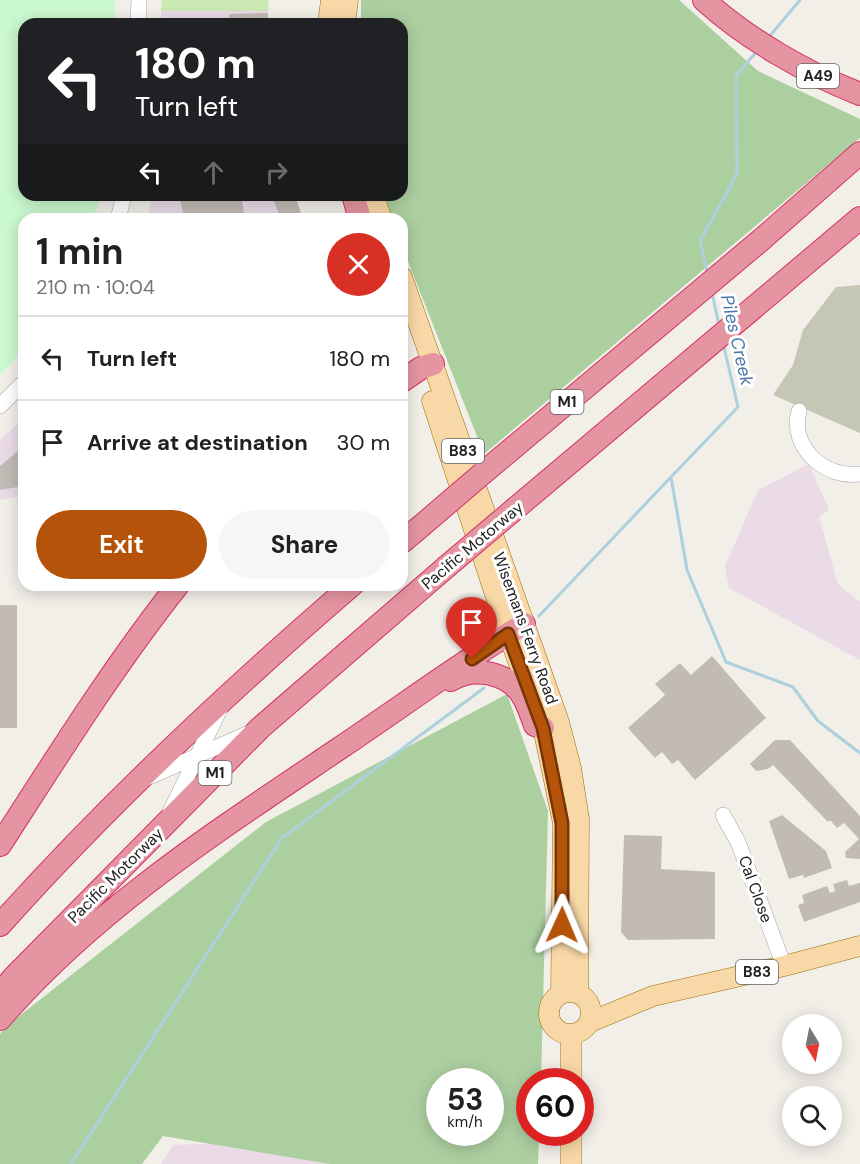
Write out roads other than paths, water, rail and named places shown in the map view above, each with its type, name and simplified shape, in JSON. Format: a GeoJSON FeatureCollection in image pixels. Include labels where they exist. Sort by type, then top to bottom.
{"type":"FeatureCollection","features":[{"type":"Feature","properties":{"kind":"highway","name":"A49"},"geometry":{"type":"LineString","coordinates":[[704,0],[743,31],[778,53],[826,81],[860,94]]}},
{"type":"Feature","properties":{"kind":"highway","name":"M1"},"geometry":{"type":"LineString","coordinates":[[408,537],[761,240],[855,157]]}},
{"type":"Feature","properties":{"kind":"highway","name":"Pacific Motorway"},"geometry":{"type":"LineString","coordinates":[[0,994],[14,976],[260,728],[669,377],[860,218]]}},
{"type":"Feature","properties":{"kind":"highway"},"geometry":{"type":"LineString","coordinates":[[408,377],[427,366]]}},
{"type":"Feature","properties":{"kind":"highway"},"geometry":{"type":"LineString","coordinates":[[0,844],[97,697],[150,620],[173,591]]}},
{"type":"Feature","properties":{"kind":"highway"},"geometry":{"type":"LineString","coordinates":[[0,925],[131,786],[227,695],[345,591]]}},
{"type":"Feature","properties":{"kind":"highway"},"geometry":{"type":"LineString","coordinates":[[0,1019],[22,994],[105,914],[248,810],[516,629]]}},
{"type":"Feature","properties":{"kind":"highway"},"geometry":{"type":"LineString","coordinates":[[418,696],[423,698],[459,675],[472,672],[487,673],[500,677],[516,688],[522,694],[535,725],[543,728]]}},
{"type":"Feature","properties":{"kind":"main road"},"geometry":{"type":"LineString","coordinates":[[329,18],[331,0]]}},
{"type":"Feature","properties":{"kind":"main road"},"geometry":{"type":"LineString","coordinates":[[346,18],[348,0]]}},
{"type":"Feature","properties":{"kind":"main road","name":"Wisemans Ferry Road"},"geometry":{"type":"LineString","coordinates":[[408,298],[427,366],[516,629],[543,728],[562,823],[564,880],[579,1003]]}},
{"type":"Feature","properties":{"kind":"main road","name":"Wisemans Ferry Road"},"geometry":{"type":"LineString","coordinates":[[408,328],[427,366]]}},
{"type":"Feature","properties":{"kind":"main road","name":"Wisemans Ferry Road"},"geometry":{"type":"LineString","coordinates":[[516,629],[559,722],[571,768],[579,819],[579,1003]]}},
{"type":"Feature","properties":{"kind":"main road","name":"B83"},"geometry":{"type":"LineString","coordinates":[[579,1003],[582,1031],[571,1034],[561,1033],[553,1027],[548,1018],[553,999],[579,1003],[652,996],[860,946]]}},
{"type":"Feature","properties":{"kind":"main road"},"geometry":{"type":"LineString","coordinates":[[571,1034],[571,1068]]}},
{"type":"Feature","properties":{"kind":"main road"},"geometry":{"type":"LineString","coordinates":[[571,1146],[571,1164]]}},
{"type":"Feature","properties":{"kind":"street"},"geometry":{"type":"LineString","coordinates":[[138,18],[139,0]]}},
{"type":"Feature","properties":{"kind":"street"},"geometry":{"type":"LineString","coordinates":[[0,406],[18,388]]}},
{"type":"Feature","properties":{"kind":"street"},"geometry":{"type":"LineString","coordinates":[[800,411],[797,429],[808,454],[825,467],[839,473],[860,474]]}},
{"type":"Feature","properties":{"kind":"street"},"geometry":{"type":"LineString","coordinates":[[164,825],[227,695]]}},
{"type":"Feature","properties":{"kind":"street"},"geometry":{"type":"LineString","coordinates":[[131,786],[260,728]]}},
{"type":"Feature","properties":{"kind":"street","name":"Cal Close"},"geometry":{"type":"LineString","coordinates":[[723,815],[738,842],[784,966]]}},
{"type":"Feature","properties":{"kind":"waterway","name":"Piles Creek"},"geometry":{"type":"LineString","coordinates":[[769,37],[800,0]]}},
{"type":"Feature","properties":{"kind":"waterway","name":"Piles Creek"},"geometry":{"type":"LineString","coordinates":[[707,272],[700,241],[737,174],[736,76],[757,51]]}},
{"type":"Feature","properties":{"kind":"waterway","name":"Piles Creek"},"geometry":{"type":"LineString","coordinates":[[712,293],[719,325]]}},
{"type":"Feature","properties":{"kind":"waterway","name":"Piles Creek"},"geometry":{"type":"LineString","coordinates":[[723,343],[738,407],[671,477],[687,570],[726,662],[793,687],[818,721],[860,753]]}},
{"type":"Feature","properties":{"kind":"waterway"},"geometry":{"type":"LineString","coordinates":[[539,616],[670,478]]}},
{"type":"Feature","properties":{"kind":"waterway"},"geometry":{"type":"LineString","coordinates":[[71,1164],[282,838],[484,688]]}}]}
